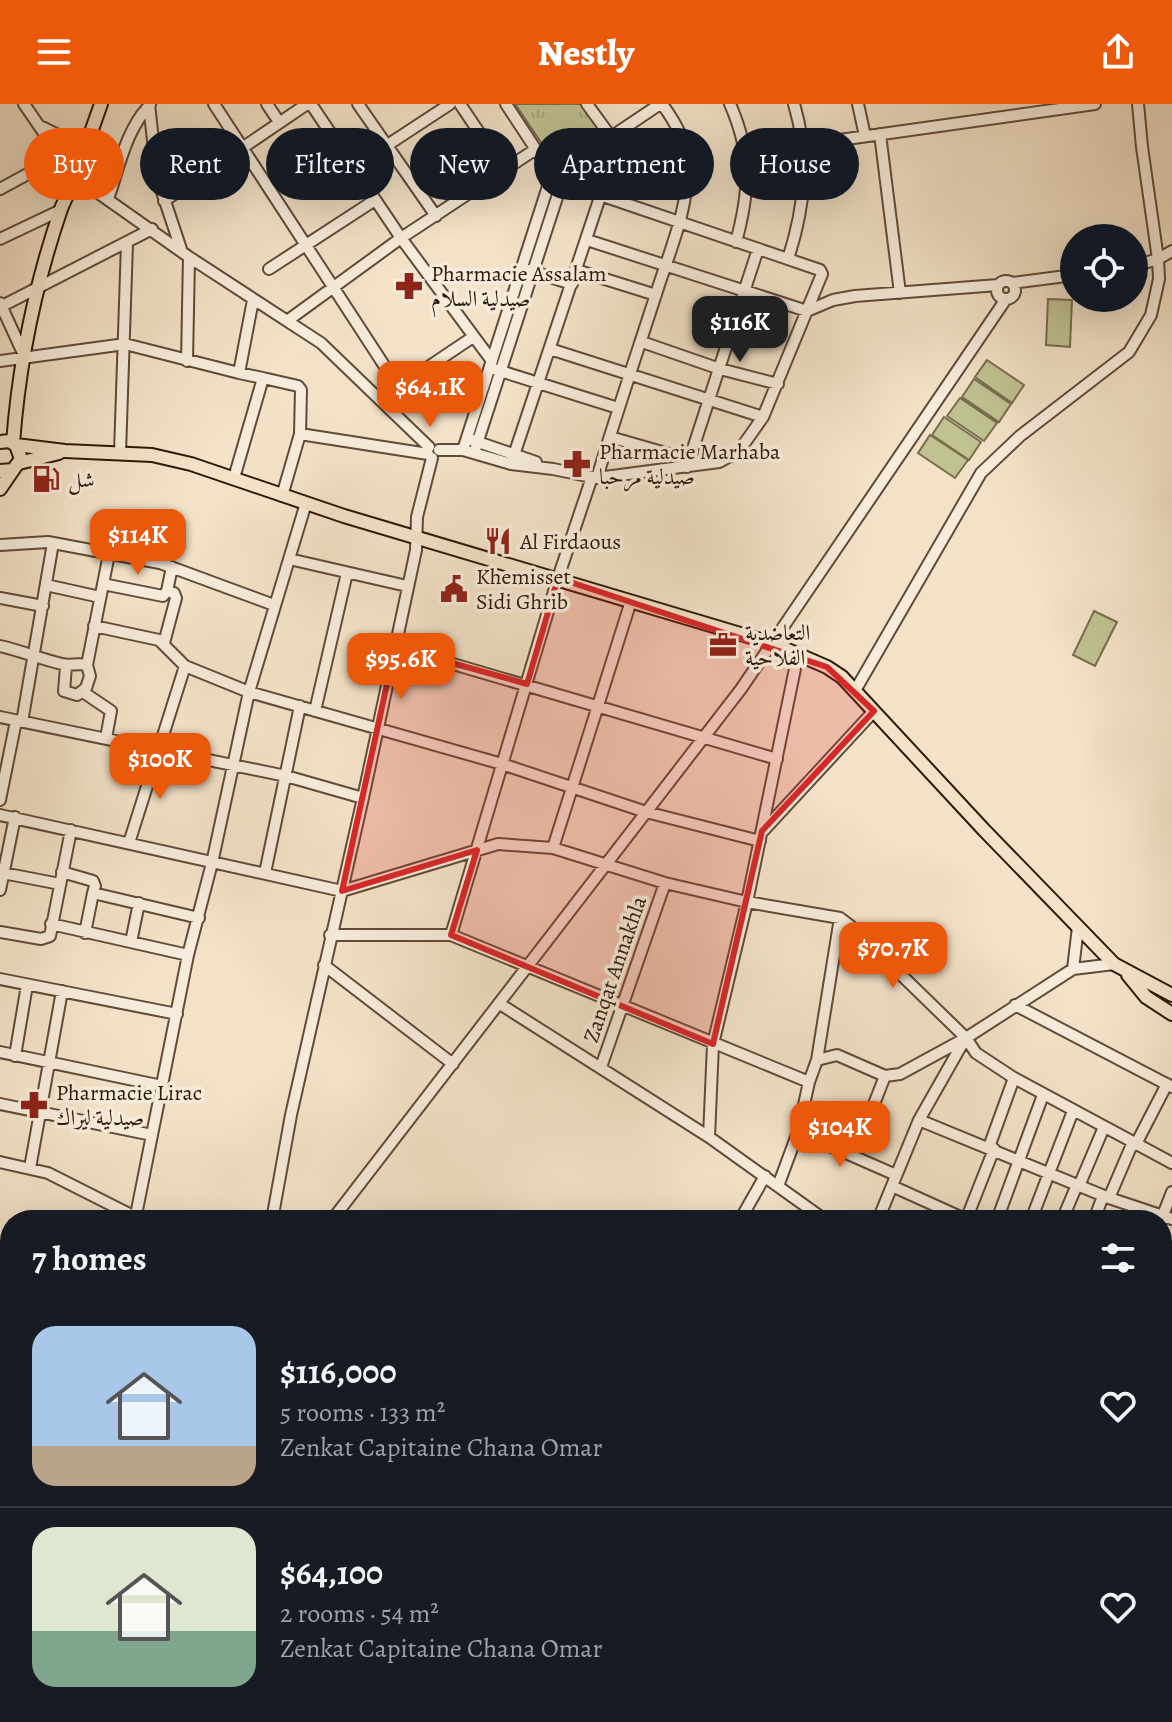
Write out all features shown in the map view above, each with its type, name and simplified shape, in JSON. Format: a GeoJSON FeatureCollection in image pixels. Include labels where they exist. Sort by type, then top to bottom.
{"type":"FeatureCollection","features":[{"type":"Feature","properties":{"kind":"main road"},"geometry":{"type":"LineString","coordinates":[[82,128],[95,112]]}},
{"type":"Feature","properties":{"kind":"main road"},"geometry":{"type":"LineString","coordinates":[[8,442],[22,354],[38,287],[65,200]]}},
{"type":"Feature","properties":{"kind":"main road"},"geometry":{"type":"LineString","coordinates":[[8,442],[65,451],[120,453],[173,460],[417,538],[774,644],[827,667],[856,689],[1114,964],[1172,995]]}},
{"type":"Feature","properties":{"kind":"main road"},"geometry":{"type":"LineString","coordinates":[[0,489],[21,454],[8,442]]}},
{"type":"Feature","properties":{"kind":"main road"},"geometry":{"type":"LineString","coordinates":[[11,468],[65,451]]}},
{"type":"Feature","properties":{"kind":"main road"},"geometry":{"type":"LineString","coordinates":[[1127,972],[1133,984],[1146,997],[1172,1014]]}},
{"type":"Feature","properties":{"kind":"street"},"geometry":{"type":"LineString","coordinates":[[24,104],[45,128]]}},
{"type":"Feature","properties":{"kind":"street"},"geometry":{"type":"LineString","coordinates":[[124,154],[133,128],[150,104]]}},
{"type":"Feature","properties":{"kind":"street"},"geometry":{"type":"LineString","coordinates":[[150,104],[157,177],[185,254],[187,361]]}},
{"type":"Feature","properties":{"kind":"street"},"geometry":{"type":"LineString","coordinates":[[214,104],[228,128]]}},
{"type":"Feature","properties":{"kind":"street"},"geometry":{"type":"LineString","coordinates":[[267,104],[279,122]]}},
{"type":"Feature","properties":{"kind":"street"},"geometry":{"type":"LineString","coordinates":[[250,143],[309,104],[326,128]]}},
{"type":"Feature","properties":{"kind":"street"},"geometry":{"type":"LineString","coordinates":[[358,104],[376,128]]}},
{"type":"Feature","properties":{"kind":"street"},"geometry":{"type":"LineString","coordinates":[[394,142],[450,104]]}},
{"type":"Feature","properties":{"kind":"street"},"geometry":{"type":"LineString","coordinates":[[460,104],[476,128]]}},
{"type":"Feature","properties":{"kind":"street"},"geometry":{"type":"LineString","coordinates":[[506,104],[534,146]]}},
{"type":"Feature","properties":{"kind":"street"},"geometry":{"type":"LineString","coordinates":[[451,935],[558,578],[642,342],[686,194],[687,164],[683,138],[661,104],[611,137],[587,104]]}},
{"type":"Feature","properties":{"kind":"street"},"geometry":{"type":"LineString","coordinates":[[730,104],[739,125],[749,174],[736,242]]}},
{"type":"Feature","properties":{"kind":"street"},"geometry":{"type":"LineString","coordinates":[[794,104],[800,128]]}},
{"type":"Feature","properties":{"kind":"street"},"geometry":{"type":"LineString","coordinates":[[858,104],[865,136]]}},
{"type":"Feature","properties":{"kind":"street"},"geometry":{"type":"LineString","coordinates":[[859,137],[1095,104]]}},
{"type":"Feature","properties":{"kind":"street"},"geometry":{"type":"LineString","coordinates":[[856,689],[981,473],[1020,436],[1129,352],[1151,315],[1159,279],[1158,259],[1138,104]]}},
{"type":"Feature","properties":{"kind":"street"},"geometry":{"type":"LineString","coordinates":[[880,134],[900,293]]}},
{"type":"Feature","properties":{"kind":"street"},"geometry":{"type":"LineString","coordinates":[[394,153],[436,216]]}},
{"type":"Feature","properties":{"kind":"street"},"geometry":{"type":"LineString","coordinates":[[250,163],[396,381],[406,382],[473,337]]}},
{"type":"Feature","properties":{"kind":"street"},"geometry":{"type":"LineString","coordinates":[[0,189],[24,181]]}},
{"type":"Feature","properties":{"kind":"street"},"geometry":{"type":"LineString","coordinates":[[109,200],[332,353],[432,452]]}},
{"type":"Feature","properties":{"kind":"street"},"geometry":{"type":"LineString","coordinates":[[269,269],[375,200],[494,367],[618,408]]}},
{"type":"Feature","properties":{"kind":"street"},"geometry":{"type":"LineString","coordinates":[[287,321],[401,238],[461,200]]}},
{"type":"Feature","properties":{"kind":"street"},"geometry":{"type":"LineString","coordinates":[[527,269],[545,200]]}},
{"type":"Feature","properties":{"kind":"street"},"geometry":{"type":"LineString","coordinates":[[471,446],[527,269],[555,200]]}},
{"type":"Feature","properties":{"kind":"street"},"geometry":{"type":"LineString","coordinates":[[512,459],[599,200]]}},
{"type":"Feature","properties":{"kind":"street"},"geometry":{"type":"LineString","coordinates":[[300,434],[432,452],[471,446],[594,478],[719,462],[730,457],[748,441],[763,417],[822,271],[609,200]]}},
{"type":"Feature","properties":{"kind":"street"},"geometry":{"type":"LineString","coordinates":[[788,259],[804,200]]}},
{"type":"Feature","properties":{"kind":"street"},"geometry":{"type":"LineString","coordinates":[[0,239],[61,210]]}},
{"type":"Feature","properties":{"kind":"street"},"geometry":{"type":"LineString","coordinates":[[22,354],[1,306],[152,229]]}},
{"type":"Feature","properties":{"kind":"street"},"geometry":{"type":"LineString","coordinates":[[587,240],[807,311],[833,300],[1060,277]]}},
{"type":"Feature","properties":{"kind":"street"},"geometry":{"type":"LineString","coordinates":[[120,453],[127,243]]}},
{"type":"Feature","properties":{"kind":"street"},"geometry":{"type":"LineString","coordinates":[[688,464],[758,249]]}},
{"type":"Feature","properties":{"kind":"street"},"geometry":{"type":"LineString","coordinates":[[1148,262],[1172,251]]}},
{"type":"Feature","properties":{"kind":"street"},"geometry":{"type":"LineString","coordinates":[[527,269],[572,284]]}},
{"type":"Feature","properties":{"kind":"street"},"geometry":{"type":"LineString","coordinates":[[576,270],[656,295]]}},
{"type":"Feature","properties":{"kind":"street"},"geometry":{"type":"LineString","coordinates":[[340,1210],[581,896],[609,864],[774,644],[1006,299],[1014,295],[1012,283]]}},
{"type":"Feature","properties":{"kind":"street"},"geometry":{"type":"LineString","coordinates":[[998,285],[997,293],[1006,299]]}},
{"type":"Feature","properties":{"kind":"street"},"geometry":{"type":"LineString","coordinates":[[239,373],[253,300]]}},
{"type":"Feature","properties":{"kind":"street"},"geometry":{"type":"LineString","coordinates":[[642,342],[720,369],[778,384]]}},
{"type":"Feature","properties":{"kind":"street"},"geometry":{"type":"LineString","coordinates":[[0,361],[22,354],[125,344],[298,386],[301,390],[300,434],[282,496]]}},
{"type":"Feature","properties":{"kind":"street"},"geometry":{"type":"LineString","coordinates":[[550,349],[763,417]]}},
{"type":"Feature","properties":{"kind":"street"},"geometry":{"type":"LineString","coordinates":[[234,478],[263,378]]}},
{"type":"Feature","properties":{"kind":"street"},"geometry":{"type":"LineString","coordinates":[[610,437],[688,464]]}},
{"type":"Feature","properties":{"kind":"street"},"geometry":{"type":"LineString","coordinates":[[274,1210],[291,1115],[395,647],[417,538],[417,517],[432,452]]}},
{"type":"Feature","properties":{"kind":"street"},"geometry":{"type":"LineString","coordinates":[[139,1210],[188,955],[212,863],[249,692],[306,503]]}},
{"type":"Feature","properties":{"kind":"street"},"geometry":{"type":"LineString","coordinates":[[0,545],[53,543],[172,567],[274,605]]}},
{"type":"Feature","properties":{"kind":"street"},"geometry":{"type":"LineString","coordinates":[[0,800],[5,753],[19,722],[35,654],[53,543]]}},
{"type":"Feature","properties":{"kind":"street"},"geometry":{"type":"LineString","coordinates":[[66,666],[64,691],[77,695],[83,692],[90,676],[87,665],[109,554]]}},
{"type":"Feature","properties":{"kind":"street"},"geometry":{"type":"LineString","coordinates":[[289,559],[407,586]]}},
{"type":"Feature","properties":{"kind":"street"},"geometry":{"type":"LineString","coordinates":[[103,584],[163,596],[172,567]]}},
{"type":"Feature","properties":{"kind":"street"},"geometry":{"type":"LineString","coordinates":[[315,711],[347,573]]}},
{"type":"Feature","properties":{"kind":"street"},"geometry":{"type":"LineString","coordinates":[[46,585],[100,597]]}},
{"type":"Feature","properties":{"kind":"street"},"geometry":{"type":"LineString","coordinates":[[164,643],[176,598],[174,593],[167,591]]}},
{"type":"Feature","properties":{"kind":"street"},"geometry":{"type":"LineString","coordinates":[[0,598],[43,606]]}},
{"type":"Feature","properties":{"kind":"street"},"geometry":{"type":"LineString","coordinates":[[553,848],[631,601]]}},
{"type":"Feature","properties":{"kind":"street"},"geometry":{"type":"LineString","coordinates":[[94,626],[164,643],[185,666],[249,692],[502,764],[646,812],[761,836]]}},
{"type":"Feature","properties":{"kind":"street"},"geometry":{"type":"LineString","coordinates":[[0,646],[35,654],[66,666],[78,663],[87,665]]}},
{"type":"Feature","properties":{"kind":"street"},"geometry":{"type":"LineString","coordinates":[[395,647],[777,759]]}},
{"type":"Feature","properties":{"kind":"street"},"geometry":{"type":"LineString","coordinates":[[709,1137],[713,1044],[747,902],[798,654]]}},
{"type":"Feature","properties":{"kind":"street"},"geometry":{"type":"LineString","coordinates":[[129,843],[185,666]]}},
{"type":"Feature","properties":{"kind":"street"},"geometry":{"type":"LineString","coordinates":[[83,692],[111,711],[106,738]]}},
{"type":"Feature","properties":{"kind":"street"},"geometry":{"type":"LineString","coordinates":[[265,873],[300,706]]}},
{"type":"Feature","properties":{"kind":"street"},"geometry":{"type":"LineString","coordinates":[[761,836],[874,711]]}},
{"type":"Feature","properties":{"kind":"street"},"geometry":{"type":"LineString","coordinates":[[0,717],[286,776],[363,798]]}},
{"type":"Feature","properties":{"kind":"street"},"geometry":{"type":"LineString","coordinates":[[0,815],[342,891],[498,844],[553,848],[665,883],[747,902],[840,918],[966,1038],[976,1053],[1043,1095],[1172,1163]]}},
{"type":"Feature","properties":{"kind":"street"},"geometry":{"type":"LineString","coordinates":[[0,890],[15,817]]}},
{"type":"Feature","properties":{"kind":"street"},"geometry":{"type":"LineString","coordinates":[[0,932],[47,939],[50,936],[71,830]]}},
{"type":"Feature","properties":{"kind":"street"},"geometry":{"type":"LineString","coordinates":[[62,872],[93,881],[95,886],[85,933]]}},
{"type":"Feature","properties":{"kind":"street"},"geometry":{"type":"LineString","coordinates":[[3,873],[60,884]]}},
{"type":"Feature","properties":{"kind":"street","name":"Zanqat Annakhla"},"geometry":{"type":"LineString","coordinates":[[601,1067],[665,883]]}},
{"type":"Feature","properties":{"kind":"street"},"geometry":{"type":"LineString","coordinates":[[93,893],[199,918]]}},
{"type":"Feature","properties":{"kind":"street"},"geometry":{"type":"LineString","coordinates":[[131,942],[139,903]]}},
{"type":"Feature","properties":{"kind":"street"},"geometry":{"type":"LineString","coordinates":[[778,1186],[798,1132],[817,1060],[840,918]]}},
{"type":"Feature","properties":{"kind":"street"},"geometry":{"type":"LineString","coordinates":[[51,924],[188,955]]}},
{"type":"Feature","properties":{"kind":"street"},"geometry":{"type":"LineString","coordinates":[[1073,969],[1078,927]]}},
{"type":"Feature","properties":{"kind":"street"},"geometry":{"type":"LineString","coordinates":[[330,935],[451,935],[809,1082]]}},
{"type":"Feature","properties":{"kind":"street"},"geometry":{"type":"LineString","coordinates":[[817,1060],[841,1056],[885,1076],[900,1074],[966,1038],[1073,969],[1114,964]]}},
{"type":"Feature","properties":{"kind":"street"},"geometry":{"type":"LineString","coordinates":[[324,965],[453,1064]]}},
{"type":"Feature","properties":{"kind":"street"},"geometry":{"type":"LineString","coordinates":[[0,979],[177,1014]]}},
{"type":"Feature","properties":{"kind":"street"},"geometry":{"type":"LineString","coordinates":[[15,1056],[27,985]]}},
{"type":"Feature","properties":{"kind":"street"},"geometry":{"type":"LineString","coordinates":[[30,1168],[62,991]]}},
{"type":"Feature","properties":{"kind":"street"},"geometry":{"type":"LineString","coordinates":[[500,1004],[709,1137],[811,1210]]}},
{"type":"Feature","properties":{"kind":"street"},"geometry":{"type":"LineString","coordinates":[[1015,1005],[1169,1086],[1099,1210]]}},
{"type":"Feature","properties":{"kind":"street"},"geometry":{"type":"LineString","coordinates":[[882,1210],[919,1120],[966,1038]]}},
{"type":"Feature","properties":{"kind":"street"},"geometry":{"type":"LineString","coordinates":[[0,1052],[162,1086]]}},
{"type":"Feature","properties":{"kind":"street"},"geometry":{"type":"LineString","coordinates":[[861,1137],[885,1076]]}},
{"type":"Feature","properties":{"kind":"street"},"geometry":{"type":"LineString","coordinates":[[969,1210],[1014,1078]]}},
{"type":"Feature","properties":{"kind":"street"},"geometry":{"type":"LineString","coordinates":[[1001,1210],[1043,1095]]}},
{"type":"Feature","properties":{"kind":"street"},"geometry":{"type":"LineString","coordinates":[[0,1104],[152,1135]]}},
{"type":"Feature","properties":{"kind":"street"},"geometry":{"type":"LineString","coordinates":[[1035,1210],[1073,1111]]}},
{"type":"Feature","properties":{"kind":"street"},"geometry":{"type":"LineString","coordinates":[[919,1120],[1143,1210]]}},
{"type":"Feature","properties":{"kind":"street"},"geometry":{"type":"LineString","coordinates":[[1067,1210],[1104,1127]]}},
{"type":"Feature","properties":{"kind":"street"},"geometry":{"type":"LineString","coordinates":[[798,1132],[896,1175]]}},
{"type":"Feature","properties":{"kind":"street"},"geometry":{"type":"LineString","coordinates":[[0,1162],[30,1168],[66,1181],[120,1210]]}},
{"type":"Feature","properties":{"kind":"street"},"geometry":{"type":"LineString","coordinates":[[746,1210],[765,1176]]}},
{"type":"Feature","properties":{"kind":"street"},"geometry":{"type":"LineString","coordinates":[[892,1186],[944,1210]]}},
{"type":"Feature","properties":{"kind":"highlighted area"},"geometry":{"type":"Polygon","coordinates":[[[558,578],[827,667],[874,711],[762,831],[713,1044],[451,935],[477,850],[342,891],[395,647],[527,684],[558,578]]]}},
{"type":"Feature","properties":{"kind":"green space"},"geometry":{"type":"Polygon","coordinates":[[[515,104],[581,104],[597,128],[534,128],[534,132],[515,104]]]}},
{"type":"Feature","properties":{"kind":"green space"},"geometry":{"type":"Polygon","coordinates":[[[1048,299],[1060,300],[1060,312],[1071,312],[1070,347],[1046,345],[1048,299]]]}},
{"type":"Feature","properties":{"kind":"green space"},"geometry":{"type":"Polygon","coordinates":[[[987,360],[1024,385],[1012,403],[975,377],[987,360]]]}},
{"type":"Feature","properties":{"kind":"green space"},"geometry":{"type":"Polygon","coordinates":[[[974,379],[1011,404],[999,422],[962,397],[974,379]]]}},
{"type":"Feature","properties":{"kind":"green space"},"geometry":{"type":"Polygon","coordinates":[[[960,398],[997,423],[984,441],[947,416],[960,398]]]}},
{"type":"Feature","properties":{"kind":"green space"},"geometry":{"type":"Polygon","coordinates":[[[944,417],[981,442],[969,460],[932,435],[944,417]]]}},
{"type":"Feature","properties":{"kind":"green space"},"geometry":{"type":"Polygon","coordinates":[[[930,435],[968,460],[955,478],[918,453],[930,435]]]}},
{"type":"Feature","properties":{"kind":"green space"},"geometry":{"type":"Polygon","coordinates":[[[1094,611],[1117,622],[1095,666],[1073,655],[1094,611]]]}},
{"type":"Feature","properties":{"kind":"place","name":"Pharmacie Assalam صيدلية السلام"},"geometry":{"type":"Point","coordinates":[409,286]}},
{"type":"Feature","properties":{"kind":"place","name":"Pharmacie Marhaba صيدلية مرحبا"},"geometry":{"type":"Point","coordinates":[577,464]}},
{"type":"Feature","properties":{"kind":"place","name":"شل"},"geometry":{"type":"Point","coordinates":[46,479]}},
{"type":"Feature","properties":{"kind":"place","name":"Al Firdaous"},"geometry":{"type":"Point","coordinates":[498,541]}},
{"type":"Feature","properties":{"kind":"place","name":"Khemisset Sidi Ghrib"},"geometry":{"type":"Point","coordinates":[454,589]}},
{"type":"Feature","properties":{"kind":"place","name":"التعاضدية الفلاحية"},"geometry":{"type":"Point","coordinates":[723,645]}},
{"type":"Feature","properties":{"kind":"place","name":"Pharmacie Lirac صيدلية ليراك"},"geometry":{"type":"Point","coordinates":[34,1105]}}]}
